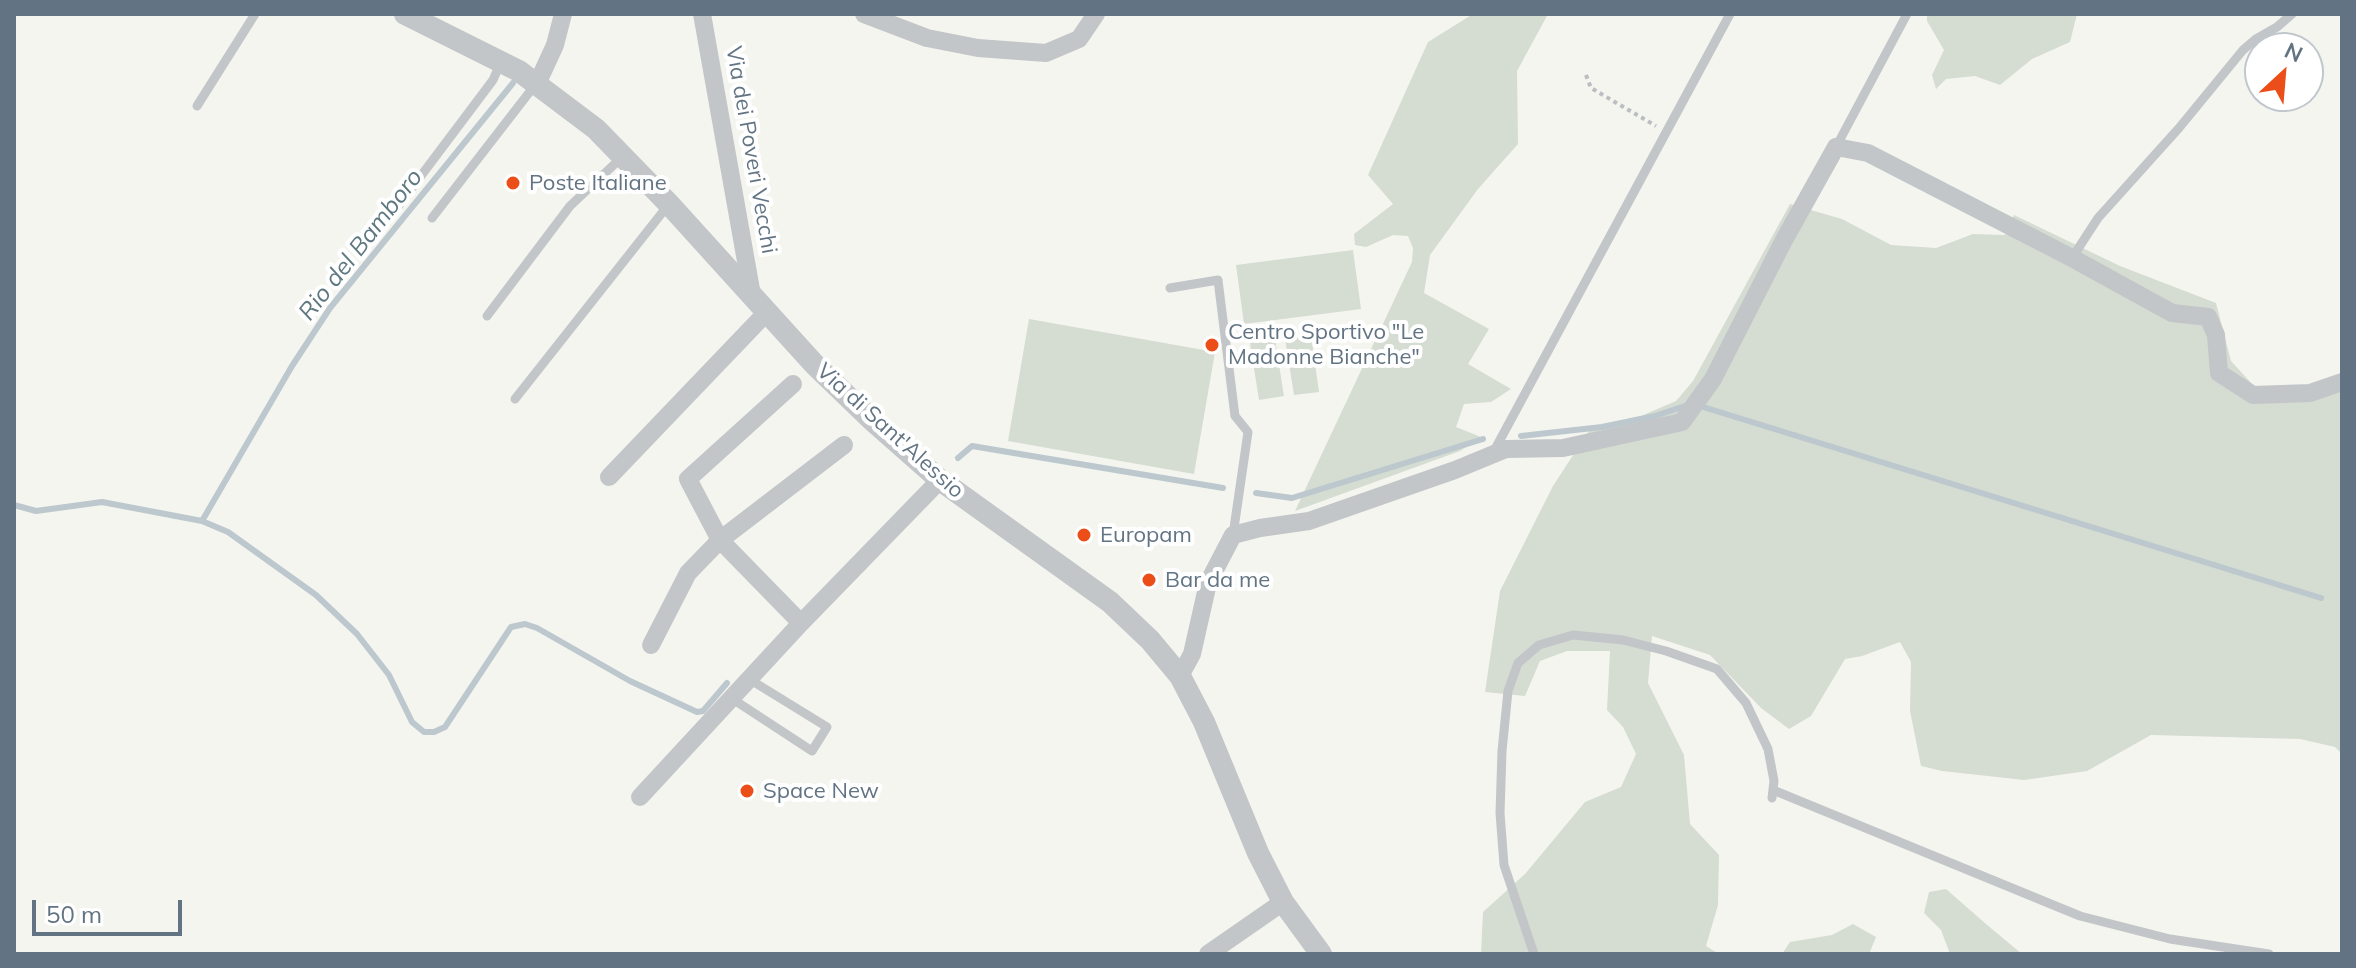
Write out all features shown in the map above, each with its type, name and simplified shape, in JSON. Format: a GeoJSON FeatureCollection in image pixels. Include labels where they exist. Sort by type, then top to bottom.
{"type":"FeatureCollection","features":[{"type":"Feature","properties":{"kind":"street","name":"Via di Sant'Alessio"},"geometry":{"type":"LineString","coordinates":[[405,14],[538,82],[596,129],[624,155],[862,411],[940,480],[1110,602],[1150,640],[1180,676],[1204,722],[1258,853],[1283,902],[1321,954]]}},
{"type":"Feature","properties":{"kind":"street"},"geometry":{"type":"LineString","coordinates":[[538,82],[555,45],[563,14]]}},
{"type":"Feature","properties":{"kind":"street","name":"Via dei Poveri Vecchi"},"geometry":{"type":"LineString","coordinates":[[702,14],[752,295]]}},
{"type":"Feature","properties":{"kind":"street"},"geometry":{"type":"LineString","coordinates":[[864,14],[927,38],[978,48],[1046,53],[1079,39],[1096,14]]}},
{"type":"Feature","properties":{"kind":"street"},"geometry":{"type":"LineString","coordinates":[[1180,676],[1192,654],[1208,583],[1233,535],[1309,521],[1506,449],[1563,448],[1682,422],[1713,379],[1836,147],[1868,153],[2172,313],[2208,317],[2216,335],[2219,373],[2253,395],[2310,393],[2342,382]]}},
{"type":"Feature","properties":{"kind":"street"},"geometry":{"type":"LineString","coordinates":[[609,477],[767,312]]}},
{"type":"Feature","properties":{"kind":"street"},"geometry":{"type":"LineString","coordinates":[[793,384],[688,479],[720,540],[801,623]]}},
{"type":"Feature","properties":{"kind":"street"},"geometry":{"type":"LineString","coordinates":[[651,645],[688,573],[720,540],[844,445]]}},
{"type":"Feature","properties":{"kind":"street"},"geometry":{"type":"LineString","coordinates":[[640,797],[801,623],[940,480]]}},
{"type":"Feature","properties":{"kind":"street"},"geometry":{"type":"LineString","coordinates":[[1208,954],[1283,902]]}},
{"type":"Feature","properties":{"kind":"lane"},"geometry":{"type":"LineString","coordinates":[[197,106],[255,14]]}},
{"type":"Feature","properties":{"kind":"lane"},"geometry":{"type":"LineString","coordinates":[[1492,454],[1730,14]]}},
{"type":"Feature","properties":{"kind":"lane"},"geometry":{"type":"LineString","coordinates":[[1836,147],[1907,14]]}},
{"type":"Feature","properties":{"kind":"lane"},"geometry":{"type":"LineString","coordinates":[[2076,260],[2098,218],[2179,128],[2243,50],[2292,14]]}},
{"type":"Feature","properties":{"kind":"lane"},"geometry":{"type":"LineString","coordinates":[[384,225],[493,80],[502,61]]}},
{"type":"Feature","properties":{"kind":"lane"},"geometry":{"type":"LineString","coordinates":[[432,218],[538,82]]}},
{"type":"Feature","properties":{"kind":"lane"},"geometry":{"type":"LineString","coordinates":[[487,316],[570,206],[624,155]]}},
{"type":"Feature","properties":{"kind":"lane"},"geometry":{"type":"LineString","coordinates":[[515,399],[669,204]]}},
{"type":"Feature","properties":{"kind":"lane"},"geometry":{"type":"LineString","coordinates":[[1170,288],[1218,280],[1235,416],[1248,432],[1233,535]]}},
{"type":"Feature","properties":{"kind":"lane"},"geometry":{"type":"LineString","coordinates":[[1534,954],[1504,865],[1500,813],[1508,691],[1518,663],[1539,645],[1573,635],[1623,640],[1717,669],[1746,703],[1768,749],[1774,781],[1772,794],[2080,916],[2170,939],[2269,954]]}},
{"type":"Feature","properties":{"kind":"lane"},"geometry":{"type":"LineString","coordinates":[[731,698],[812,751],[827,727],[749,679]]}},
{"type":"Feature","properties":{"kind":"path"},"geometry":{"type":"LineString","coordinates":[[1586,75],[1591,88],[1665,131]]}},
{"type":"Feature","properties":{"kind":"shaded area"},"geometry":{"type":"Polygon","coordinates":[[[1473,14],[1548,14],[1517,71],[1518,144],[1478,189],[1430,255],[1424,293],[1489,329],[1468,364],[1511,389],[1491,402],[1464,404],[1456,427],[1481,437],[1460,451],[1295,511],[1412,262],[1413,248],[1408,236],[1393,235],[1366,247],[1355,245],[1354,234],[1393,204],[1368,175],[1428,42],[1473,14]]]}},
{"type":"Feature","properties":{"kind":"shaded area"},"geometry":{"type":"Polygon","coordinates":[[[1927,14],[2077,14],[2070,42],[2032,59],[2000,85],[1975,76],[1946,79],[1936,89],[1932,75],[1944,50],[1927,21],[1927,14]]]}},
{"type":"Feature","properties":{"kind":"shaded area"},"geometry":{"type":"Polygon","coordinates":[[[1790,204],[1842,219],[1891,245],[1936,248],[1973,234],[2005,235],[2014,215],[2120,266],[2216,303],[2231,361],[2254,386],[2295,387],[2342,379],[2342,754],[2335,747],[2300,739],[2151,735],[2087,771],[2024,780],[1942,771],[1921,766],[1910,711],[1911,662],[1900,642],[1845,659],[1811,716],[1789,729],[1761,708],[1710,655],[1652,636],[1648,683],[1684,755],[1690,824],[1719,855],[1718,905],[1706,946],[1719,954],[1481,954],[1483,912],[1525,874],[1585,802],[1621,787],[1636,754],[1623,727],[1607,710],[1610,651],[1567,651],[1540,661],[1525,696],[1485,692],[1500,591],[1553,486],[1590,429],[1641,416],[1676,401],[1693,381],[1790,204]]]}},
{"type":"Feature","properties":{"kind":"shaded area"},"geometry":{"type":"Polygon","coordinates":[[[1353,250],[1361,309],[1244,324],[1236,265],[1353,250]]]}},
{"type":"Feature","properties":{"kind":"shaded area"},"geometry":{"type":"Polygon","coordinates":[[[1029,319],[1215,352],[1194,474],[1008,441],[1029,319]]]}},
{"type":"Feature","properties":{"kind":"shaded area"},"geometry":{"type":"Polygon","coordinates":[[[1311,335],[1319,392],[1294,395],[1285,339],[1311,335]]]}},
{"type":"Feature","properties":{"kind":"shaded area"},"geometry":{"type":"Polygon","coordinates":[[[1275,339],[1284,396],[1259,400],[1250,343],[1275,339]]]}},
{"type":"Feature","properties":{"kind":"shaded area"},"geometry":{"type":"Polygon","coordinates":[[[1946,889],[2022,954],[1950,954],[1941,930],[1924,913],[1929,892],[1946,889]]]}},
{"type":"Feature","properties":{"kind":"shaded area"},"geometry":{"type":"Polygon","coordinates":[[[1853,924],[1876,937],[1869,954],[1782,954],[1790,942],[1832,935],[1853,924]]]}},
{"type":"Feature","properties":{"kind":"waterway","name":"Rio del Bamboro"},"geometry":{"type":"LineString","coordinates":[[202,521],[292,366],[330,308],[513,83]]}},
{"type":"Feature","properties":{"kind":"waterway"},"geometry":{"type":"LineString","coordinates":[[1521,436],[1602,427],[1655,416],[1688,405]]}},
{"type":"Feature","properties":{"kind":"waterway"},"geometry":{"type":"LineString","coordinates":[[1700,406],[2321,598]]}},
{"type":"Feature","properties":{"kind":"waterway"},"geometry":{"type":"LineString","coordinates":[[1256,493],[1292,498],[1483,439]]}},
{"type":"Feature","properties":{"kind":"waterway"},"geometry":{"type":"LineString","coordinates":[[958,458],[972,446],[1223,488]]}},
{"type":"Feature","properties":{"kind":"waterway"},"geometry":{"type":"LineString","coordinates":[[14,505],[36,511],[102,502],[202,521],[228,532],[316,595],[357,634],[389,675],[412,722],[424,732],[445,727],[511,627],[525,624],[630,681],[697,712],[703,711],[727,683]]}},
{"type":"Feature","properties":{"kind":"place","name":"Poste Italiane"},"geometry":{"type":"Point","coordinates":[513,183]}},
{"type":"Feature","properties":{"kind":"place","name":"Centro Sportivo \"Le Madonne Bianche\""},"geometry":{"type":"Point","coordinates":[1212,345]}},
{"type":"Feature","properties":{"kind":"place","name":"Europam"},"geometry":{"type":"Point","coordinates":[1084,535]}},
{"type":"Feature","properties":{"kind":"place","name":"Bar da me"},"geometry":{"type":"Point","coordinates":[1149,580]}},
{"type":"Feature","properties":{"kind":"place","name":"Space New"},"geometry":{"type":"Point","coordinates":[747,791]}}]}
